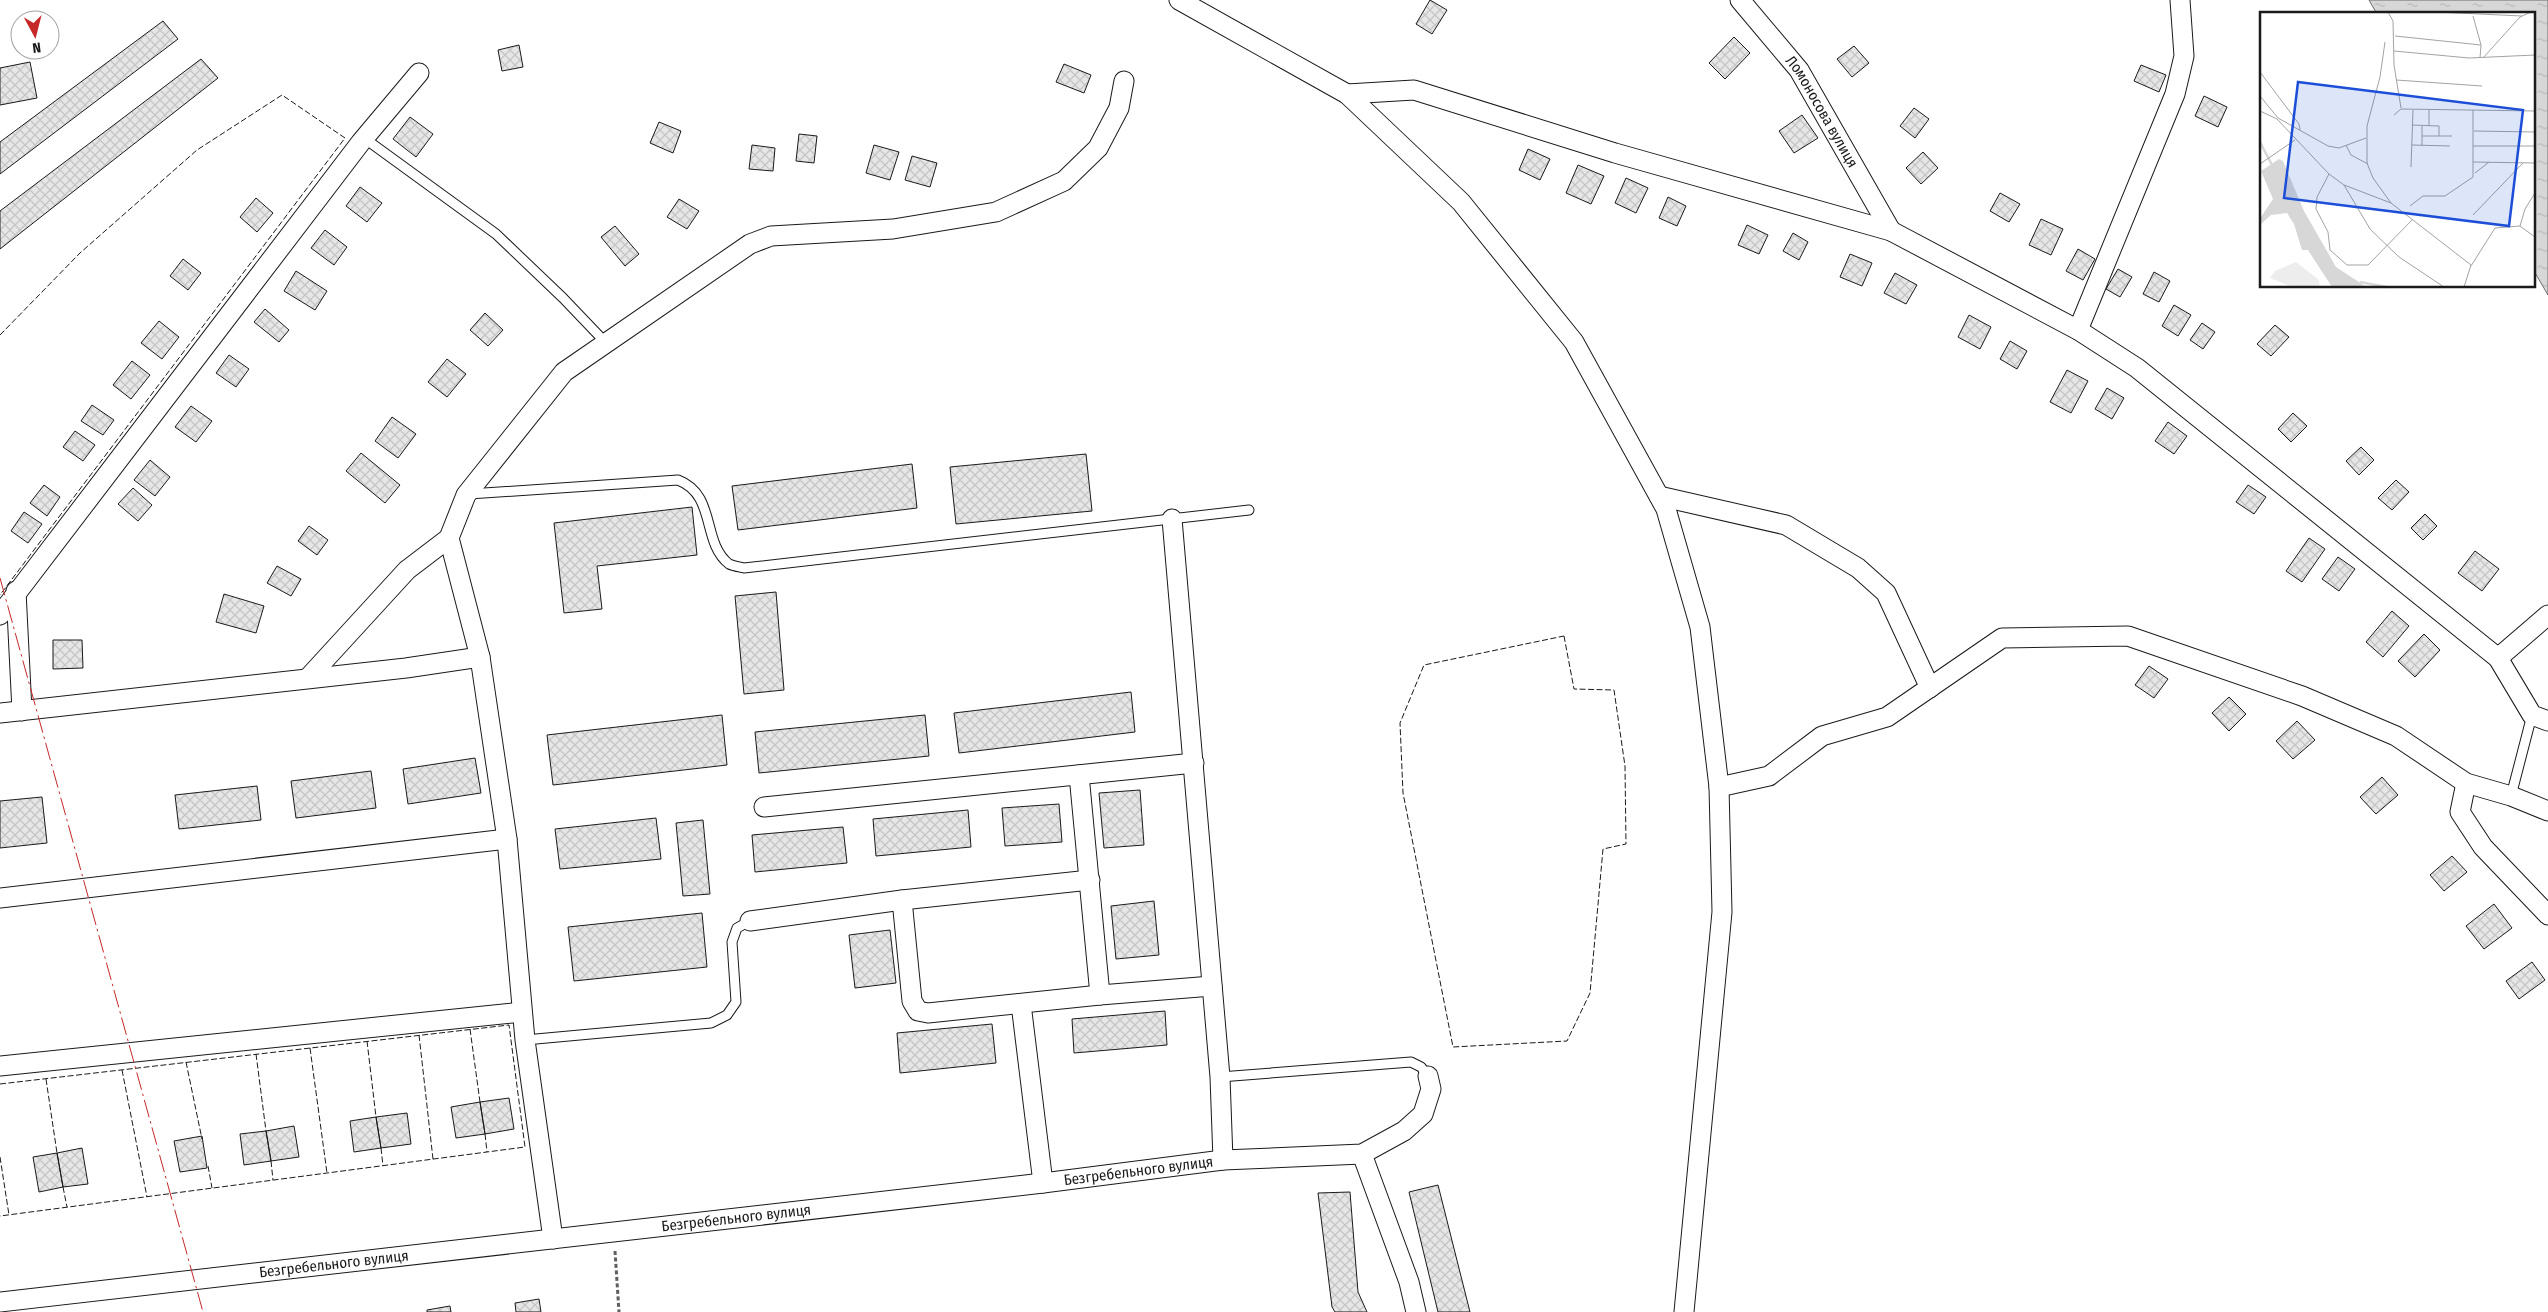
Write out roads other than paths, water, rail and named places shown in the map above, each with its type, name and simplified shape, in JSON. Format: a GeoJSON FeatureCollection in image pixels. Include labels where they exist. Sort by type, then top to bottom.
{"type":"FeatureCollection","features":[{"type":"Feature","properties":{"kind":"street"},"geometry":{"type":"LineString","coordinates":[[1179,0],[1347,94],[1461,202],[1574,342],[1666,509],[1700,628],[1719,787],[1722,912],[1684,1312]]}},
{"type":"Feature","properties":{"kind":"street","name":"Ломоносова вулиця"},"geometry":{"type":"LineString","coordinates":[[1740,0],[1800,70],[1891,231]]}},
{"type":"Feature","properties":{"kind":"street"},"geometry":{"type":"LineString","coordinates":[[2078,330],[2175,94],[2184,56],[2180,0]]}},
{"type":"Feature","properties":{"kind":"street"},"geometry":{"type":"LineString","coordinates":[[0,614],[364,138],[419,73]]}},
{"type":"Feature","properties":{"kind":"street"},"geometry":{"type":"LineString","coordinates":[[308,678],[407,570],[449,538],[466,494],[564,372],[750,244],[771,236],[893,229],[996,212],[1064,181],[1098,148],[1119,108],[1124,82]]}},
{"type":"Feature","properties":{"kind":"street"},"geometry":{"type":"LineString","coordinates":[[1347,94],[1414,90],[1615,153],[1891,231],[2078,330],[2137,368],[2498,658],[2540,718]]}},
{"type":"Feature","properties":{"kind":"street"},"geometry":{"type":"LineString","coordinates":[[1659,496],[1786,526],[1858,568],[1886,593],[1930,688]]}},
{"type":"Feature","properties":{"kind":"street"},"geometry":{"type":"LineString","coordinates":[[1172,519],[1220,1078],[1223,1160]]}},
{"type":"Feature","properties":{"kind":"street"},"geometry":{"type":"LineString","coordinates":[[449,538],[480,657],[507,839],[525,1040],[553,1239]]}},
{"type":"Feature","properties":{"kind":"street"},"geometry":{"type":"LineString","coordinates":[[16,591],[22,711]]}},
{"type":"Feature","properties":{"kind":"street"},"geometry":{"type":"LineString","coordinates":[[2498,658],[2548,615]]}},
{"type":"Feature","properties":{"kind":"street"},"geometry":{"type":"LineString","coordinates":[[1719,787],[1769,776],[1822,736],[1887,717],[2002,638],[2128,636],[2302,696],[2396,736],[2466,783],[2512,796],[2548,811]]}},
{"type":"Feature","properties":{"kind":"street"},"geometry":{"type":"LineString","coordinates":[[0,713],[406,668],[480,657]]}},
{"type":"Feature","properties":{"kind":"street"},"geometry":{"type":"LineString","coordinates":[[764,808],[1194,763]]}},
{"type":"Feature","properties":{"kind":"street"},"geometry":{"type":"LineString","coordinates":[[1079,775],[1100,995]]}},
{"type":"Feature","properties":{"kind":"street"},"geometry":{"type":"LineString","coordinates":[[2466,783],[2460,812],[2483,847],[2548,915]]}},
{"type":"Feature","properties":{"kind":"street"},"geometry":{"type":"LineString","coordinates":[[0,898],[507,839]]}},
{"type":"Feature","properties":{"kind":"street"},"geometry":{"type":"LineString","coordinates":[[750,922],[902,900],[1090,880]]}},
{"type":"Feature","properties":{"kind":"street"},"geometry":{"type":"LineString","coordinates":[[902,900],[912,1001],[918,1011],[928,1013],[1100,995],[1212,986]]}},
{"type":"Feature","properties":{"kind":"street"},"geometry":{"type":"LineString","coordinates":[[1022,1004],[1043,1184]]}},
{"type":"Feature","properties":{"kind":"street"},"geometry":{"type":"LineString","coordinates":[[0,1066],[522,1012]]}},
{"type":"Feature","properties":{"kind":"street","name":"Безгребельного вулиця"},"geometry":{"type":"LineString","coordinates":[[0,1302],[1043,1184],[1223,1160],[1362,1154],[1404,1131],[1423,1114],[1430,1089],[1428,1076]]}},
{"type":"Feature","properties":{"kind":"street"},"geometry":{"type":"LineString","coordinates":[[1362,1154],[1409,1282],[1416,1312]]}},
{"type":"Feature","properties":{"kind":"lane"},"geometry":{"type":"LineString","coordinates":[[364,138],[496,234],[563,298],[606,343]]}},
{"type":"Feature","properties":{"kind":"lane"},"geometry":{"type":"LineString","coordinates":[[466,494],[678,480],[691,485],[699,494],[720,552],[730,564],[744,568],[1249,510]]}},
{"type":"Feature","properties":{"kind":"lane"},"geometry":{"type":"LineString","coordinates":[[2512,796],[2540,718]]}},
{"type":"Feature","properties":{"kind":"lane"},"geometry":{"type":"LineString","coordinates":[[525,1040],[711,1023],[727,1015],[736,1002],[732,942],[737,928],[750,922]]}},
{"type":"Feature","properties":{"kind":"lane"},"geometry":{"type":"LineString","coordinates":[[1220,1078],[1411,1062],[1421,1067],[1428,1076]]}},
{"type":"Feature","properties":{"kind":"water"},"geometry":{"type":"Polygon","coordinates":[[[2369,0],[2548,0],[2548,295],[2536,274],[2536,12],[2376,12],[2369,0]]]}}]}
